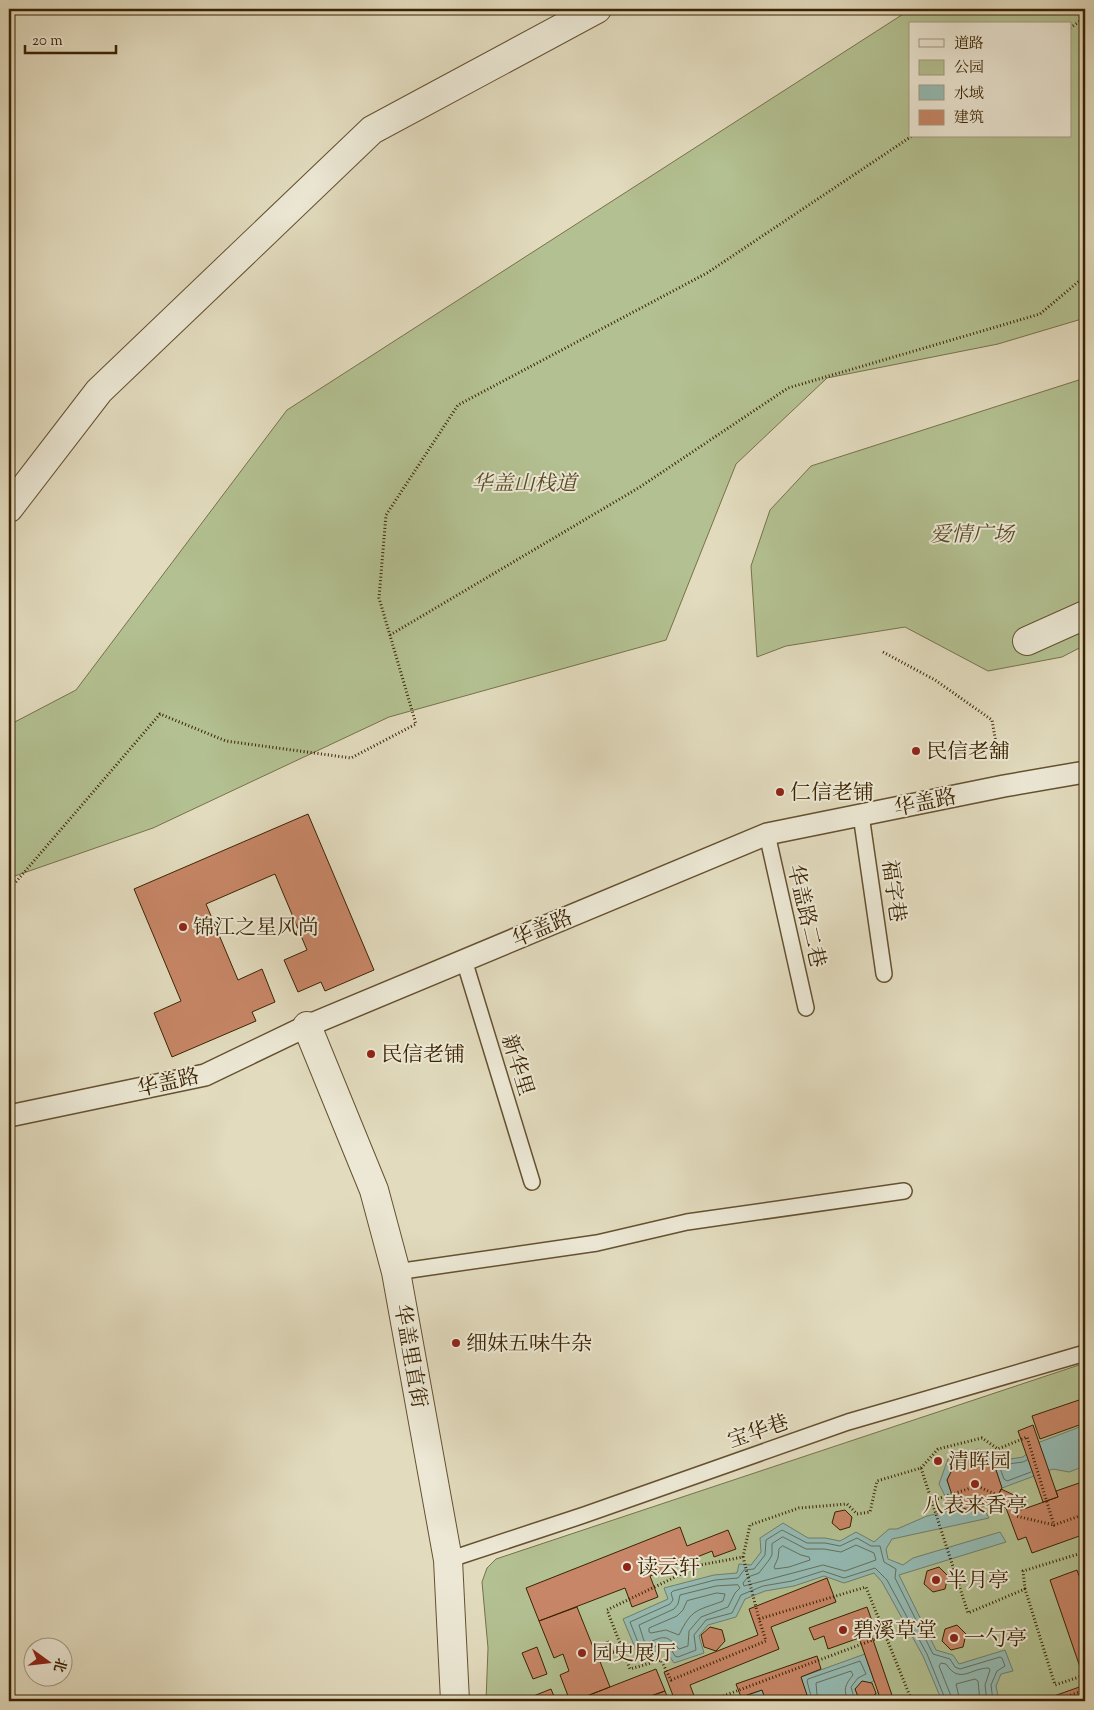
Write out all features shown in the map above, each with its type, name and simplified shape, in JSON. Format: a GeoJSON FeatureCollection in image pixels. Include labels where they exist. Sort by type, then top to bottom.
{"type":"FeatureCollection","features":[{"type":"Feature","properties":{"kind":"street"},"geometry":{"type":"LineString","coordinates":[[9,508],[99,391],[372,130],[597,9]]}},
{"type":"Feature","properties":{"kind":"street"},"geometry":{"type":"LineString","coordinates":[[1027,641],[1085,615]]}},
{"type":"Feature","properties":{"kind":"street","name":"华盖路"},"geometry":{"type":"LineString","coordinates":[[9,1116],[205,1075],[307,1026],[767,834],[1004,786],[1085,772]]}},
{"type":"Feature","properties":{"kind":"street","name":"华盖里直街"},"geometry":{"type":"LineString","coordinates":[[307,1026],[374,1190],[396,1272],[448,1560],[456,1701]]}},
{"type":"Feature","properties":{"kind":"lane","name":"福字巷"},"geometry":{"type":"LineString","coordinates":[[861,815],[884,974]]}},
{"type":"Feature","properties":{"kind":"lane","name":"华盖路二巷"},"geometry":{"type":"LineString","coordinates":[[767,834],[806,1008]]}},
{"type":"Feature","properties":{"kind":"lane","name":"新华里"},"geometry":{"type":"LineString","coordinates":[[464,960],[532,1182]]}},
{"type":"Feature","properties":{"kind":"lane"},"geometry":{"type":"LineString","coordinates":[[396,1272],[597,1243],[687,1222],[904,1192]]}},
{"type":"Feature","properties":{"kind":"lane","name":"宝华巷"},"geometry":{"type":"LineString","coordinates":[[448,1560],[584,1515],[848,1422],[1085,1353]]}},
{"type":"Feature","properties":{"kind":"path"},"geometry":{"type":"LineString","coordinates":[[1072,27],[1085,18]]}},
{"type":"Feature","properties":{"kind":"path"},"geometry":{"type":"LineString","coordinates":[[9,890],[160,714],[226,741],[351,758],[416,724],[379,598],[386,515],[458,405],[706,273],[909,138]]}},
{"type":"Feature","properties":{"kind":"path"},"geometry":{"type":"LineString","coordinates":[[390,635],[640,486],[788,388],[1040,314],[1085,276]]}},
{"type":"Feature","properties":{"kind":"path"},"geometry":{"type":"LineString","coordinates":[[883,652],[935,680],[992,720],[1004,786]]}},
{"type":"Feature","properties":{"kind":"path"},"geometry":{"type":"LineString","coordinates":[[743,1556],[700,1565],[607,1610],[630,1669],[661,1660],[671,1680],[766,1641],[743,1556],[750,1525],[799,1508],[847,1504],[857,1514],[870,1512],[877,1481],[921,1468],[938,1449],[982,1438],[998,1449],[1027,1437],[1054,1525]]}},
{"type":"Feature","properties":{"kind":"path"},"geometry":{"type":"LineString","coordinates":[[921,1468],[968,1613],[1026,1588]]}},
{"type":"Feature","properties":{"kind":"path"},"geometry":{"type":"LineString","coordinates":[[931,1501],[977,1486],[1008,1500],[1016,1516],[1054,1525],[1085,1514]]}},
{"type":"Feature","properties":{"kind":"path"},"geometry":{"type":"LineString","coordinates":[[1085,1552],[1023,1571],[1026,1588],[1056,1685],[1085,1676]]}},
{"type":"Feature","properties":{"kind":"path"},"geometry":{"type":"LineString","coordinates":[[760,1619],[866,1587],[911,1699],[909,1701]]}},
{"type":"Feature","properties":{"kind":"path"},"geometry":{"type":"LineString","coordinates":[[710,1701],[886,1636]]}},
{"type":"Feature","properties":{"kind":"path"},"geometry":{"type":"LineString","coordinates":[[1054,1701],[1085,1690]]}},
{"type":"Feature","properties":{"kind":"green space","name":"华盖山栈道"},"geometry":{"type":"Polygon","coordinates":[[[911,9],[1085,9],[1085,318],[998,344],[827,378],[736,464],[666,640],[389,717],[153,828],[9,878],[9,725],[76,690],[287,410],[911,9]]]}},
{"type":"Feature","properties":{"kind":"green space","name":"爱情广场"},"geometry":{"type":"Polygon","coordinates":[[[1085,378],[1085,645],[1062,657],[988,671],[905,627],[786,646],[757,657],[751,566],[770,510],[811,466],[1085,378]]]}},
{"type":"Feature","properties":{"kind":"green space","name":"清晖园"},"geometry":{"type":"Polygon","coordinates":[[[1085,1363],[1085,1701],[486,1701],[488,1648],[482,1582],[487,1568],[496,1559],[1085,1363]]]}},
{"type":"Feature","properties":{"kind":"water"},"geometry":{"type":"Polygon","coordinates":[[[1085,1425],[1085,1466],[1069,1472],[1053,1469],[1002,1488],[994,1464],[979,1457],[955,1464],[947,1480],[955,1504],[970,1511],[984,1509],[989,1518],[892,1539],[886,1549],[888,1559],[903,1565],[913,1558],[1000,1532],[1006,1542],[899,1575],[936,1650],[953,1655],[959,1664],[1005,1650],[1013,1671],[1001,1674],[996,1686],[999,1701],[942,1701],[923,1656],[882,1582],[874,1573],[844,1583],[824,1576],[794,1586],[765,1591],[745,1599],[736,1617],[708,1625],[699,1636],[704,1653],[674,1663],[664,1648],[639,1657],[623,1619],[668,1599],[664,1588],[714,1575],[737,1573],[739,1564],[751,1565],[761,1552],[760,1538],[783,1523],[808,1538],[825,1538],[840,1541],[856,1532],[874,1542],[889,1529],[897,1529],[927,1516],[952,1510],[939,1484],[948,1459],[978,1449],[1004,1460],[1023,1457],[1040,1442],[1085,1425]]]}},
{"type":"Feature","properties":{"kind":"water"},"geometry":{"type":"Polygon","coordinates":[[[865,1654],[874,1681],[855,1689],[859,1699],[869,1701],[789,1701],[806,1695],[801,1677],[865,1654]]]}},
{"type":"Feature","properties":{"kind":"water"},"geometry":{"type":"Polygon","coordinates":[[[762,1690],[766,1701],[733,1701],[762,1690]]]}},
{"type":"Feature","properties":{"kind":"water"},"geometry":{"type":"Polygon","coordinates":[[[878,1692],[881,1701],[869,1701],[878,1692]]]}},
{"type":"Feature","properties":{"kind":"building","name":"锦江之星风尚"},"geometry":{"type":"Polygon","coordinates":[[[308,814],[374,970],[325,991],[321,982],[298,992],[284,960],[307,950],[275,874],[206,904],[238,980],[262,969],[275,1002],[252,1012],[256,1021],[172,1057],[154,1013],[181,1001],[134,889],[308,814]]]}},
{"type":"Feature","properties":{"kind":"building"},"geometry":{"type":"Polygon","coordinates":[[[1082,1399],[1085,1409],[1085,1423],[1040,1439],[1032,1416],[1082,1399]]]}},
{"type":"Feature","properties":{"kind":"building"},"geometry":{"type":"Polygon","coordinates":[[[1033,1425],[1058,1497],[1043,1502],[1018,1431],[1033,1425]]]}},
{"type":"Feature","properties":{"kind":"building","name":"八表来香亭"},"geometry":{"type":"Polygon","coordinates":[[[979,1457],[994,1464],[1002,1488],[994,1503],[970,1511],[955,1504],[947,1480],[955,1464],[979,1457]]]}},
{"type":"Feature","properties":{"kind":"building"},"geometry":{"type":"Polygon","coordinates":[[[1085,1481],[1085,1534],[1032,1553],[1026,1537],[1018,1540],[1006,1508],[995,1502],[1001,1489],[1016,1496],[1021,1510],[1058,1497],[1056,1491],[1085,1481]]]}},
{"type":"Feature","properties":{"kind":"building"},"geometry":{"type":"Polygon","coordinates":[[[845,1510],[852,1517],[850,1527],[840,1530],[832,1523],[835,1512],[845,1510]]]}},
{"type":"Feature","properties":{"kind":"building","name":"读云轩"},"geometry":{"type":"Polygon","coordinates":[[[680,1527],[687,1546],[728,1530],[736,1549],[714,1557],[712,1551],[650,1576],[658,1597],[632,1607],[625,1588],[539,1621],[526,1588],[680,1527]]]}},
{"type":"Feature","properties":{"kind":"building","name":"半月亭"},"geometry":{"type":"Polygon","coordinates":[[[939,1567],[948,1576],[945,1589],[933,1592],[924,1584],[927,1571],[939,1567]]]}},
{"type":"Feature","properties":{"kind":"building"},"geometry":{"type":"Polygon","coordinates":[[[1077,1570],[1083,1587],[1085,1587],[1085,1665],[1080,1667],[1050,1580],[1077,1570]]]}},
{"type":"Feature","properties":{"kind":"building"},"geometry":{"type":"Polygon","coordinates":[[[827,1578],[836,1602],[771,1627],[779,1649],[690,1685],[696,1701],[675,1701],[664,1672],[758,1635],[749,1609],[827,1578]]]}},
{"type":"Feature","properties":{"kind":"building","name":"园史展厅"},"geometry":{"type":"Polygon","coordinates":[[[577,1607],[593,1647],[609,1641],[614,1653],[599,1659],[610,1687],[570,1701],[560,1675],[569,1671],[563,1654],[554,1658],[539,1621],[577,1607]]]}},
{"type":"Feature","properties":{"kind":"building","name":"碧溪草堂"},"geometry":{"type":"Polygon","coordinates":[[[867,1607],[876,1632],[828,1649],[824,1636],[814,1640],[809,1628],[867,1607]]]}},
{"type":"Feature","properties":{"kind":"building","name":"一勺亭"},"geometry":{"type":"Polygon","coordinates":[[[957,1625],[966,1634],[963,1647],[951,1650],[942,1641],[945,1629],[957,1625]]]}},
{"type":"Feature","properties":{"kind":"building"},"geometry":{"type":"Polygon","coordinates":[[[710,1627],[722,1630],[725,1641],[716,1651],[704,1647],[701,1635],[710,1627]]]}},
{"type":"Feature","properties":{"kind":"building"},"geometry":{"type":"Polygon","coordinates":[[[871,1634],[894,1701],[881,1701],[859,1638],[871,1634]]]}},
{"type":"Feature","properties":{"kind":"building"},"geometry":{"type":"Polygon","coordinates":[[[537,1647],[547,1674],[533,1679],[522,1653],[537,1647]]]}},
{"type":"Feature","properties":{"kind":"building"},"geometry":{"type":"Polygon","coordinates":[[[817,1656],[821,1669],[801,1677],[807,1695],[789,1701],[766,1701],[762,1690],[741,1697],[736,1684],[817,1656]]]}},
{"type":"Feature","properties":{"kind":"building"},"geometry":{"type":"Polygon","coordinates":[[[656,1669],[665,1691],[637,1701],[574,1701],[656,1669]]]}},
{"type":"Feature","properties":{"kind":"building"},"geometry":{"type":"Polygon","coordinates":[[[862,1681],[872,1683],[876,1693],[869,1701],[859,1699],[855,1689],[862,1681]]]}},
{"type":"Feature","properties":{"kind":"building"},"geometry":{"type":"Polygon","coordinates":[[[1085,1685],[1085,1696],[1070,1701],[1040,1701],[1085,1685]]]}},
{"type":"Feature","properties":{"kind":"building"},"geometry":{"type":"Polygon","coordinates":[[[551,1689],[556,1701],[521,1701],[551,1689]]]}},
{"type":"Feature","properties":{"kind":"building"},"geometry":{"type":"Polygon","coordinates":[[[665,1691],[669,1701],[637,1701],[665,1691]]]}},
{"type":"Feature","properties":{"kind":"place","name":"民信老舖"},"geometry":{"type":"Point","coordinates":[916,751]}},
{"type":"Feature","properties":{"kind":"place","name":"仁信老铺"},"geometry":{"type":"Point","coordinates":[780,792]}},
{"type":"Feature","properties":{"kind":"place","name":"锦江之星风尚"},"geometry":{"type":"Point","coordinates":[183,927]}},
{"type":"Feature","properties":{"kind":"place","name":"民信老铺"},"geometry":{"type":"Point","coordinates":[371,1054]}},
{"type":"Feature","properties":{"kind":"place","name":"细妹五味牛杂"},"geometry":{"type":"Point","coordinates":[456,1343]}},
{"type":"Feature","properties":{"kind":"place","name":"清晖园"},"geometry":{"type":"Point","coordinates":[938,1461]}},
{"type":"Feature","properties":{"kind":"place","name":"八表来香亭"},"geometry":{"type":"Point","coordinates":[975,1484]}},
{"type":"Feature","properties":{"kind":"place","name":"读云轩"},"geometry":{"type":"Point","coordinates":[627,1567]}},
{"type":"Feature","properties":{"kind":"place","name":"半月亭"},"geometry":{"type":"Point","coordinates":[936,1580]}},
{"type":"Feature","properties":{"kind":"place","name":"碧溪草堂"},"geometry":{"type":"Point","coordinates":[843,1630]}},
{"type":"Feature","properties":{"kind":"place","name":"一勺亭"},"geometry":{"type":"Point","coordinates":[954,1638]}},
{"type":"Feature","properties":{"kind":"place","name":"园史展厅"},"geometry":{"type":"Point","coordinates":[582,1653]}}]}
